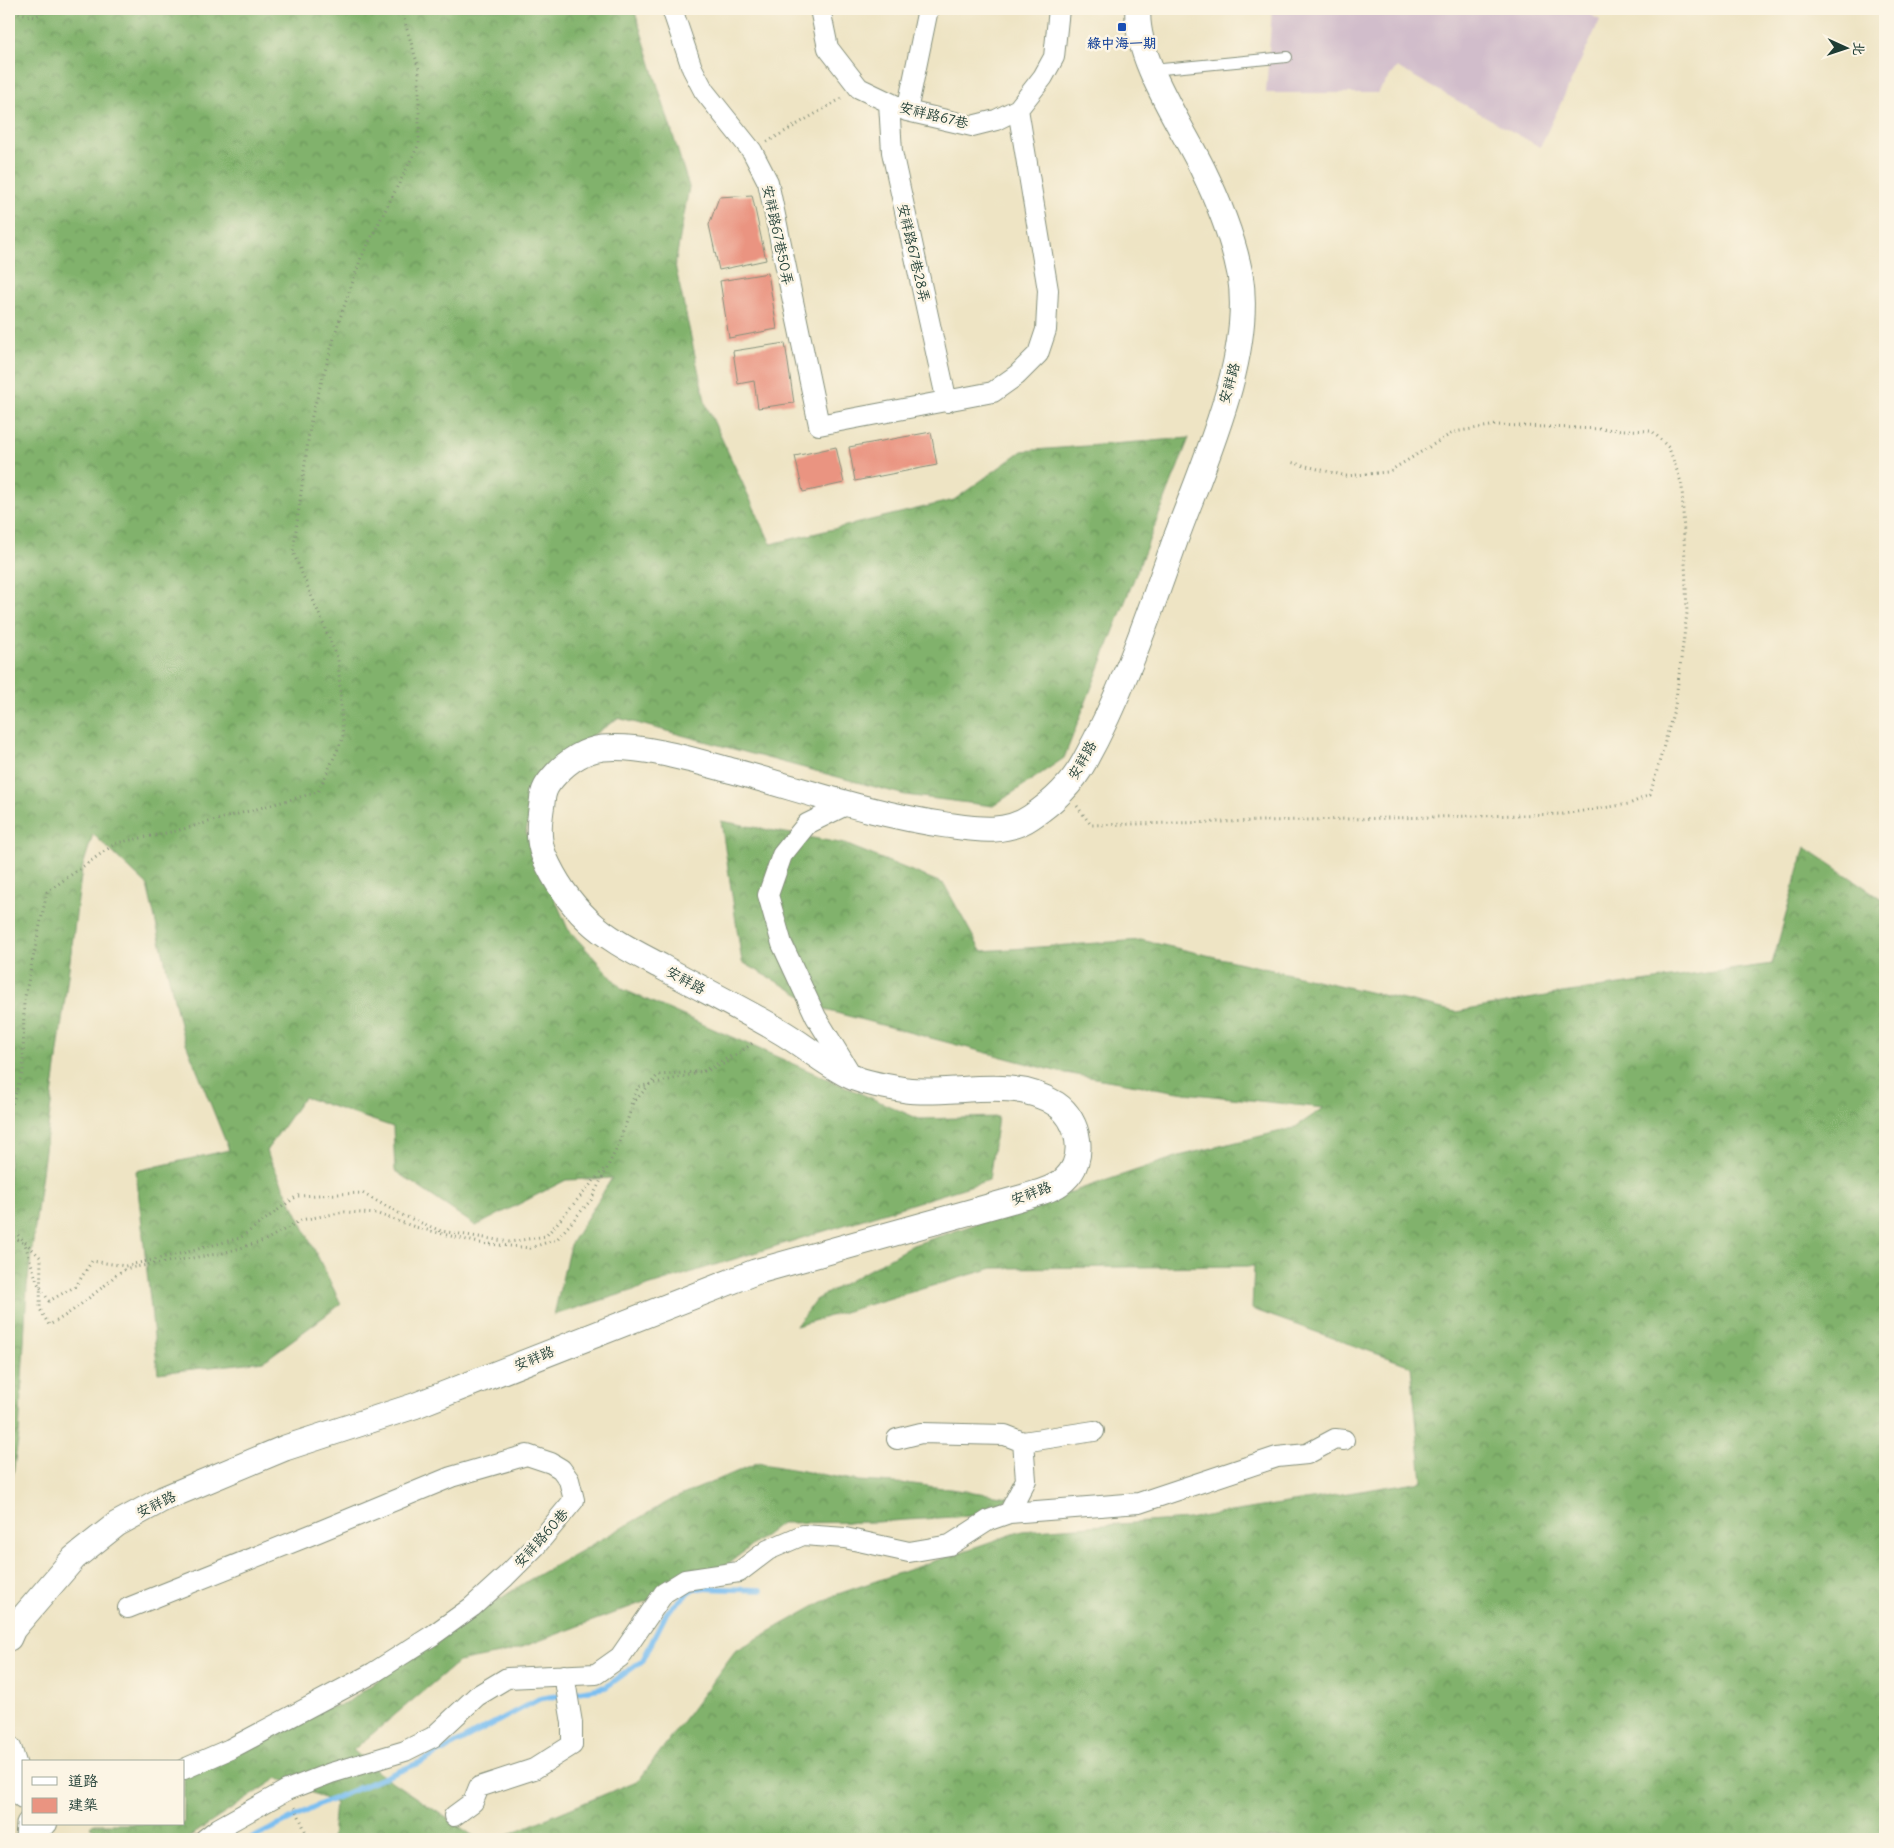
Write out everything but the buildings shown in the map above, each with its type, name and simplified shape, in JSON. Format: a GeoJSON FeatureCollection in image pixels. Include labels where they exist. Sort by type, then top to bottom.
{"type":"FeatureCollection","features":[{"type":"Feature","properties":{"kind":"street","name":"安祥路67巷50弄"},"geometry":{"type":"LineString","coordinates":[[672,9],[692,68],[704,91],[752,150],[768,182],[819,426],[947,402]]}},
{"type":"Feature","properties":{"kind":"street","name":"安祥路67巷"},"geometry":{"type":"LineString","coordinates":[[820,9],[828,48],[859,88],[898,107],[972,126],[996,120],[1018,109],[1043,77],[1054,58],[1059,9]]}},
{"type":"Feature","properties":{"kind":"street","name":"安祥路67巷28弄"},"geometry":{"type":"LineString","coordinates":[[928,9],[898,107],[892,152],[947,402]]}},
{"type":"Feature","properties":{"kind":"street","name":"安祥路"},"geometry":{"type":"LineString","coordinates":[[9,1638],[13,1629],[74,1558],[117,1524],[163,1499],[286,1448],[414,1406],[755,1272],[1045,1191],[1065,1180],[1075,1165],[1079,1146],[1075,1124],[1066,1111],[1028,1090],[976,1088],[910,1090],[854,1079],[770,1034],[621,944],[589,921],[566,895],[547,863],[539,841],[542,793],[548,783],[564,766],[598,748],[627,748],[687,758],[913,821],[995,831],[1026,820],[1065,789],[1082,766],[1134,652],[1214,434],[1235,366],[1242,322],[1240,277],[1224,217],[1202,166],[1152,70],[1137,21],[1138,9]]}},
{"type":"Feature","properties":{"kind":"street"},"geometry":{"type":"LineString","coordinates":[[947,402],[994,392],[1017,375],[1038,354],[1046,330],[1048,290],[1018,109]]}},
{"type":"Feature","properties":{"kind":"street"},"geometry":{"type":"LineString","coordinates":[[850,803],[807,824],[782,855],[768,896],[782,944],[816,1017],[854,1079]]}},
{"type":"Feature","properties":{"kind":"street"},"geometry":{"type":"LineString","coordinates":[[897,1438],[921,1434],[1005,1435],[1024,1442],[1094,1431]]}},
{"type":"Feature","properties":{"kind":"street"},"geometry":{"type":"LineString","coordinates":[[206,1839],[218,1828],[287,1790],[331,1773],[405,1751],[433,1738],[477,1696],[507,1678],[596,1674],[620,1657],[664,1593],[685,1580],[739,1572],[768,1550],[803,1535],[845,1538],[909,1552],[950,1545],[989,1520],[1009,1513],[1139,1503],[1277,1457],[1307,1454],[1334,1439],[1344,1440]]}},
{"type":"Feature","properties":{"kind":"street"},"geometry":{"type":"LineString","coordinates":[[1009,1513],[1026,1480],[1024,1442]]}},
{"type":"Feature","properties":{"kind":"street","name":"安祥路60巷"},"geometry":{"type":"LineString","coordinates":[[128,1608],[470,1471],[527,1455],[551,1463],[561,1469],[569,1480],[574,1500],[535,1547],[472,1607],[433,1635],[373,1673],[230,1749],[185,1770]]}},
{"type":"Feature","properties":{"kind":"street"},"geometry":{"type":"LineString","coordinates":[[454,1816],[473,1802],[480,1787],[534,1769],[572,1745],[572,1724],[564,1675]]}},
{"type":"Feature","properties":{"kind":"street"},"geometry":{"type":"LineString","coordinates":[[9,1749],[22,1790]]}},
{"type":"Feature","properties":{"kind":"lane"},"geometry":{"type":"LineString","coordinates":[[1152,70],[1287,56]]}},
{"type":"Feature","properties":{"kind":"path"},"geometry":{"type":"LineString","coordinates":[[9,10],[35,17],[49,9]]}},
{"type":"Feature","properties":{"kind":"path"},"geometry":{"type":"LineString","coordinates":[[9,1113],[23,1071],[24,1001],[48,892],[116,843],[176,831],[318,792],[343,738],[338,659],[294,552],[311,418],[338,324],[361,258],[419,144],[419,69],[401,9]]}},
{"type":"Feature","properties":{"kind":"path"},"geometry":{"type":"LineString","coordinates":[[752,150],[859,88]]}},
{"type":"Feature","properties":{"kind":"path"},"geometry":{"type":"LineString","coordinates":[[1065,789],[1090,825],[1563,814],[1629,804],[1650,795],[1675,706],[1687,613],[1682,485],[1669,448],[1652,432],[1496,425],[1454,432],[1388,472],[1346,476],[1290,462]]}},
{"type":"Feature","properties":{"kind":"path"},"geometry":{"type":"LineString","coordinates":[[9,1231],[17,1234],[41,1258],[40,1309],[49,1325],[64,1317],[106,1284],[116,1273],[129,1268],[223,1253],[264,1241],[301,1220],[344,1212],[378,1214],[441,1235],[479,1243],[530,1248],[557,1238],[591,1200],[617,1148],[634,1102],[658,1075],[707,1071],[726,1063],[770,1034]]}},
{"type":"Feature","properties":{"kind":"path"},"geometry":{"type":"LineString","coordinates":[[9,1235],[25,1244],[38,1282],[49,1302],[76,1286],[92,1261],[125,1266],[240,1238],[297,1196],[362,1193],[402,1215],[441,1231],[510,1242],[546,1236],[612,1160],[638,1087],[698,1073],[770,1034]]}},
{"type":"Feature","properties":{"kind":"path"},"geometry":{"type":"LineString","coordinates":[[287,1790],[307,1835],[304,1839]]}},
{"type":"Feature","properties":{"kind":"shaded area"},"geometry":{"type":"Polygon","coordinates":[[[1272,9],[1581,9],[1600,20],[1540,147],[1397,67],[1377,93],[1266,93],[1272,9]]]}},
{"type":"Feature","properties":{"kind":"green space"},"geometry":{"type":"Polygon","coordinates":[[[9,9],[634,9],[689,187],[675,265],[706,405],[771,544],[954,500],[1022,451],[1189,438],[1064,758],[993,806],[905,795],[618,718],[539,773],[526,832],[568,929],[622,989],[919,1119],[998,1117],[989,1180],[554,1315],[570,1245],[612,1178],[566,1180],[476,1226],[395,1171],[393,1127],[304,1097],[266,1151],[341,1304],[264,1361],[158,1373],[136,1171],[229,1150],[182,1033],[147,885],[93,834],[82,869],[27,1287],[19,1434],[9,1500],[9,9]]]}},
{"type":"Feature","properties":{"kind":"green space"},"geometry":{"type":"Polygon","coordinates":[[[721,821],[845,844],[944,884],[981,951],[1141,940],[1456,1012],[1562,993],[1772,964],[1805,847],[1885,901],[1885,1839],[497,1839],[639,1780],[735,1651],[835,1595],[1022,1531],[1188,1519],[1422,1481],[1411,1366],[1252,1309],[1254,1266],[993,1268],[796,1326],[815,1300],[913,1245],[1179,1156],[1294,1128],[1324,1108],[1185,1093],[1059,1072],[829,1011],[742,962],[721,821]]]}},
{"type":"Feature","properties":{"kind":"green space"},"geometry":{"type":"Polygon","coordinates":[[[757,1463],[859,1481],[913,1484],[1010,1497],[985,1515],[876,1522],[781,1523],[711,1577],[509,1652],[458,1662],[353,1750],[379,1773],[478,1839],[332,1839],[335,1803],[278,1778],[186,1839],[113,1839],[90,1827],[185,1826],[185,1767],[290,1717],[345,1704],[410,1657],[529,1580],[673,1499],[757,1463]]]}},
{"type":"Feature","properties":{"kind":"waterway"},"geometry":{"type":"LineString","coordinates":[[251,1839],[321,1804],[421,1762],[539,1699],[606,1687],[643,1660],[667,1612],[694,1588],[761,1590]]}},
{"type":"Feature","properties":{"kind":"place","name":"綠中海一期"},"geometry":{"type":"Point","coordinates":[1122,27]}}]}
